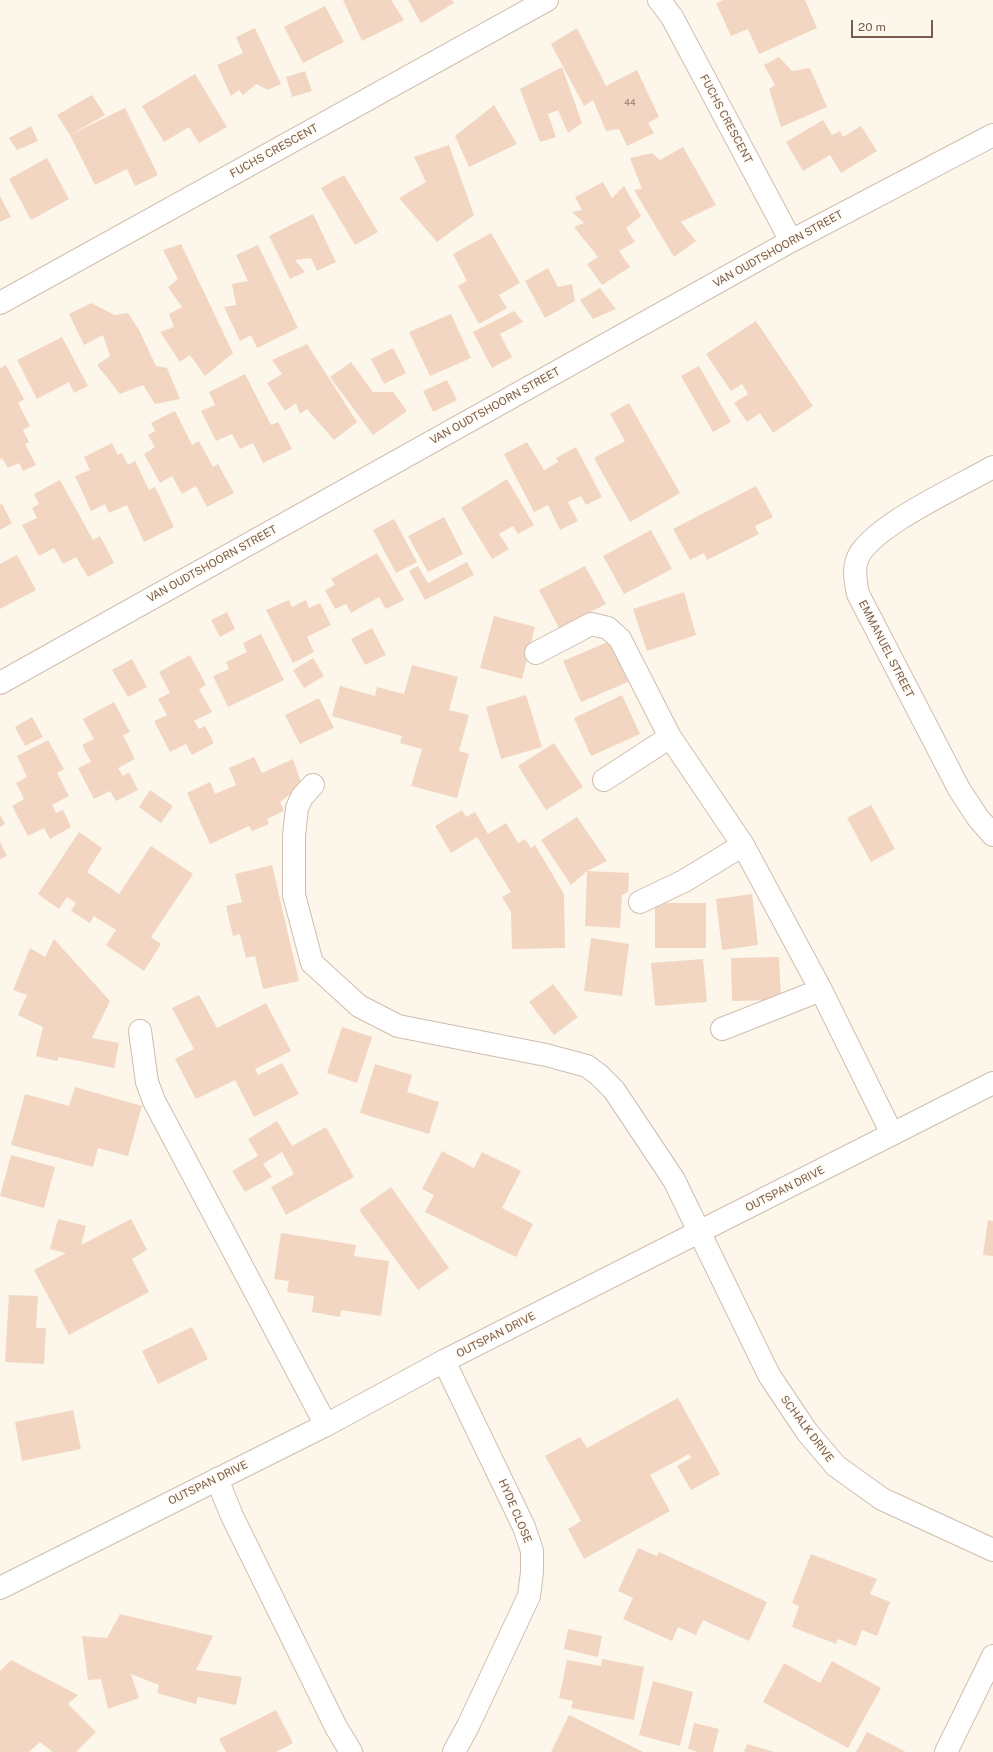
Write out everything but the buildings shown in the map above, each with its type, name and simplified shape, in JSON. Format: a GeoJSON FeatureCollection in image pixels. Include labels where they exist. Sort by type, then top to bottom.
{"type":"FeatureCollection","features":[{"type":"Feature","properties":{"kind":"street","name":"FUCHS CRESCENT"},"geometry":{"type":"LineString","coordinates":[[0,303],[547,0]]}},
{"type":"Feature","properties":{"kind":"street","name":"FUCHS CRESCENT"},"geometry":{"type":"LineString","coordinates":[[659,0],[672,17],[791,240]]}},
{"type":"Feature","properties":{"kind":"street","name":"VAN OUDTSHOORN STREET"},"geometry":{"type":"LineString","coordinates":[[0,683],[791,240],[993,135]]}},
{"type":"Feature","properties":{"kind":"street","name":"EMMANUEL STREET"},"geometry":{"type":"LineString","coordinates":[[993,467],[887,526],[862,550],[856,561],[855,580],[858,594],[959,789],[978,818],[993,834]]}},
{"type":"Feature","properties":{"kind":"street"},"geometry":{"type":"LineString","coordinates":[[536,653],[591,624],[608,628],[620,639],[670,737],[743,846],[821,990],[892,1134]]}},
{"type":"Feature","properties":{"kind":"street"},"geometry":{"type":"LineString","coordinates":[[604,780],[670,737]]}},
{"type":"Feature","properties":{"kind":"street","name":"SCHALK DRIVE"},"geometry":{"type":"LineString","coordinates":[[312,784],[302,797],[297,808],[294,836],[294,895],[312,963],[359,1006],[398,1026],[546,1055],[587,1066],[614,1090],[674,1180],[769,1375],[807,1432],[836,1466],[882,1499],[993,1550]]}},
{"type":"Feature","properties":{"kind":"street"},"geometry":{"type":"LineString","coordinates":[[640,902],[684,880],[743,846]]}},
{"type":"Feature","properties":{"kind":"street"},"geometry":{"type":"LineString","coordinates":[[722,1029],[821,990]]}},
{"type":"Feature","properties":{"kind":"street"},"geometry":{"type":"LineString","coordinates":[[140,1031],[147,1082],[154,1101],[294,1368],[326,1425]]}},
{"type":"Feature","properties":{"kind":"street","name":"OUTSPAN DRIVE"},"geometry":{"type":"LineString","coordinates":[[0,1588],[326,1425],[444,1361],[993,1083]]}},
{"type":"Feature","properties":{"kind":"street","name":"HYDE CLOSE"},"geometry":{"type":"LineString","coordinates":[[444,1361],[524,1527],[532,1551],[532,1572],[529,1596],[468,1726],[454,1752]]}},
{"type":"Feature","properties":{"kind":"street"},"geometry":{"type":"LineString","coordinates":[[217,1479],[236,1523],[351,1752]]}},
{"type":"Feature","properties":{"kind":"street"},"geometry":{"type":"LineString","coordinates":[[946,1752],[993,1656]]}}]}
